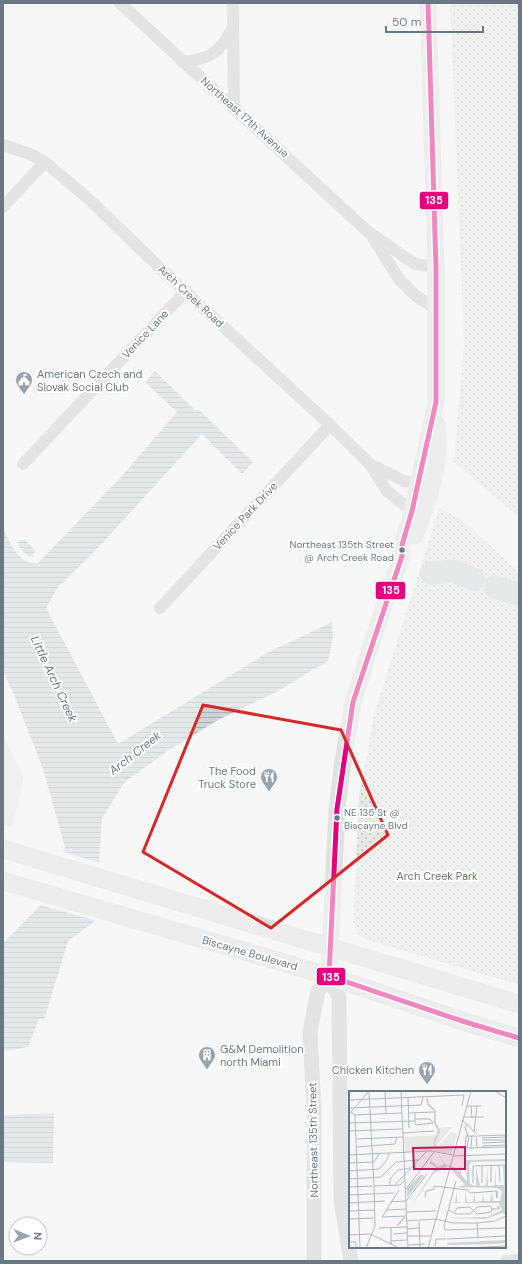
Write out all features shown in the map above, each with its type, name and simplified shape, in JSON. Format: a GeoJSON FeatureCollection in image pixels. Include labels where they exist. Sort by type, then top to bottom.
{"type":"FeatureCollection","features":[{"type":"Feature","properties":{"kind":"main road"},"geometry":{"type":"LineString","coordinates":[[402,556],[409,550],[424,512],[435,471],[439,444],[435,410],[436,267],[428,3]]}},
{"type":"Feature","properties":{"kind":"main road"},"geometry":{"type":"LineString","coordinates":[[329,976],[338,809],[342,768],[354,702],[387,596],[402,556],[402,545],[412,511],[435,410]]}},
{"type":"Feature","properties":{"kind":"main road"},"geometry":{"type":"LineString","coordinates":[[3,849],[519,1004]]}},
{"type":"Feature","properties":{"kind":"main road","name":"Biscayne Boulevard"},"geometry":{"type":"LineString","coordinates":[[3,881],[329,976],[462,1021],[519,1038]]}},
{"type":"Feature","properties":{"kind":"street","name":"Northeast 17th Avenue"},"geometry":{"type":"LineString","coordinates":[[120,3],[182,62],[369,232],[415,264],[436,267]]}},
{"type":"Feature","properties":{"kind":"street"},"geometry":{"type":"LineString","coordinates":[[234,3],[234,108]]}},
{"type":"Feature","properties":{"kind":"street"},"geometry":{"type":"LineString","coordinates":[[182,62],[204,58],[218,51],[226,41],[234,26]]}},
{"type":"Feature","properties":{"kind":"street","name":"Arch Creek Road"},"geometry":{"type":"LineString","coordinates":[[3,146],[30,154],[45,162],[92,202],[330,425],[369,463],[387,491],[412,511]]}},
{"type":"Feature","properties":{"kind":"street"},"geometry":{"type":"LineString","coordinates":[[3,207],[45,162]]}},
{"type":"Feature","properties":{"kind":"street","name":"Northeast 17th Avenue"},"geometry":{"type":"LineString","coordinates":[[369,232],[398,279],[415,295],[436,309]]}},
{"type":"Feature","properties":{"kind":"street","name":"Venice Lane"},"geometry":{"type":"LineString","coordinates":[[23,464],[186,291]]}},
{"type":"Feature","properties":{"kind":"street","name":"Venice Park Drive"},"geometry":{"type":"LineString","coordinates":[[160,608],[330,425]]}},
{"type":"Feature","properties":{"kind":"street","name":"Arch Creek Road"},"geometry":{"type":"LineString","coordinates":[[369,463],[404,481],[418,483]]}},
{"type":"Feature","properties":{"kind":"street"},"geometry":{"type":"LineString","coordinates":[[329,976],[340,998],[341,1200],[351,1261]]}},
{"type":"Feature","properties":{"kind":"street","name":"Northeast 135th Street"},"geometry":{"type":"LineString","coordinates":[[314,1261],[314,1109],[310,1030],[318,991],[329,976]]}},
{"type":"Feature","properties":{"kind":"street"},"geometry":{"type":"LineString","coordinates":[[506,1261],[519,1260]]}},
{"type":"Feature","properties":{"kind":"highlighted area"},"geometry":{"type":"Polygon","coordinates":[[[203,705],[341,730],[388,835],[271,928],[143,852],[203,705]]]}},
{"type":"Feature","properties":{"kind":"shaded area"},"geometry":{"type":"Polygon","coordinates":[[[3,734],[24,778],[12,827],[3,825],[3,734]]]}},
{"type":"Feature","properties":{"kind":"green space"},"geometry":{"type":"Polygon","coordinates":[[[450,3],[519,3],[519,517],[454,462],[464,343],[450,3]]]}},
{"type":"Feature","properties":{"kind":"green space","name":"Arch Creek Park"},"geometry":{"type":"Polygon","coordinates":[[[439,508],[460,518],[519,572],[519,985],[367,940],[357,934],[353,923],[359,797],[374,715],[439,508]]]}},
{"type":"Feature","properties":{"kind":"water","name":"Little Arch Creek"},"geometry":{"type":"Polygon","coordinates":[[[155,371],[195,410],[199,410],[253,462],[242,474],[202,434],[95,551],[58,587],[46,608],[118,744],[267,653],[332,622],[333,637],[328,661],[276,692],[218,720],[166,752],[124,783],[102,818],[95,921],[68,941],[44,1020],[39,1019],[28,1047],[3,1051],[3,943],[40,906],[65,847],[43,769],[13,692],[3,672],[3,529],[16,552],[25,561],[38,563],[121,477],[177,412],[145,382],[155,371]]]}},
{"type":"Feature","properties":{"kind":"water"},"geometry":{"type":"Polygon","coordinates":[[[25,540],[35,550],[33,557],[28,556],[19,547],[18,542],[25,540]]]}},
{"type":"Feature","properties":{"kind":"water"},"geometry":{"type":"Polygon","coordinates":[[[54,1113],[53,1163],[3,1162],[3,1115],[54,1113]]]}},
{"type":"Feature","properties":{"kind":"pier"},"geometry":{"type":"Polygon","coordinates":[[[61,851],[101,863],[97,921],[40,905],[61,851]]]}},
{"type":"Feature","properties":{"kind":"waterway","name":"Arch Creek"},"geometry":{"type":"LineString","coordinates":[[431,573],[454,571],[473,579]]}},
{"type":"Feature","properties":{"kind":"waterway","name":"Arch Creek"},"geometry":{"type":"LineString","coordinates":[[495,587],[519,594]]}},
{"type":"Feature","properties":{"kind":"transit line","name":"135"},"geometry":{"type":"LineString","coordinates":[[428,3],[436,267],[436,402],[412,511],[402,545],[402,556],[353,702],[337,809],[329,976],[462,1021],[519,1038]]}},
{"type":"Feature","properties":{"kind":"place","name":"American Czech and Slovak Social Club"},"geometry":{"type":"Point","coordinates":[24,395]}},
{"type":"Feature","properties":{"kind":"place","name":"Northeast 135th Street @ Arch Creek Road"},"geometry":{"type":"Point","coordinates":[402,550]}},
{"type":"Feature","properties":{"kind":"place","name":"The Food Truck Store"},"geometry":{"type":"Point","coordinates":[269,792]}},
{"type":"Feature","properties":{"kind":"place","name":"NE 135 St @ Biscayne Blvd"},"geometry":{"type":"Point","coordinates":[337,818]}},
{"type":"Feature","properties":{"kind":"place","name":"G&M Demolition north Miami"},"geometry":{"type":"Point","coordinates":[207,1070]}},
{"type":"Feature","properties":{"kind":"place","name":"Chicken Kitchen"},"geometry":{"type":"Point","coordinates":[427,1085]}}]}
